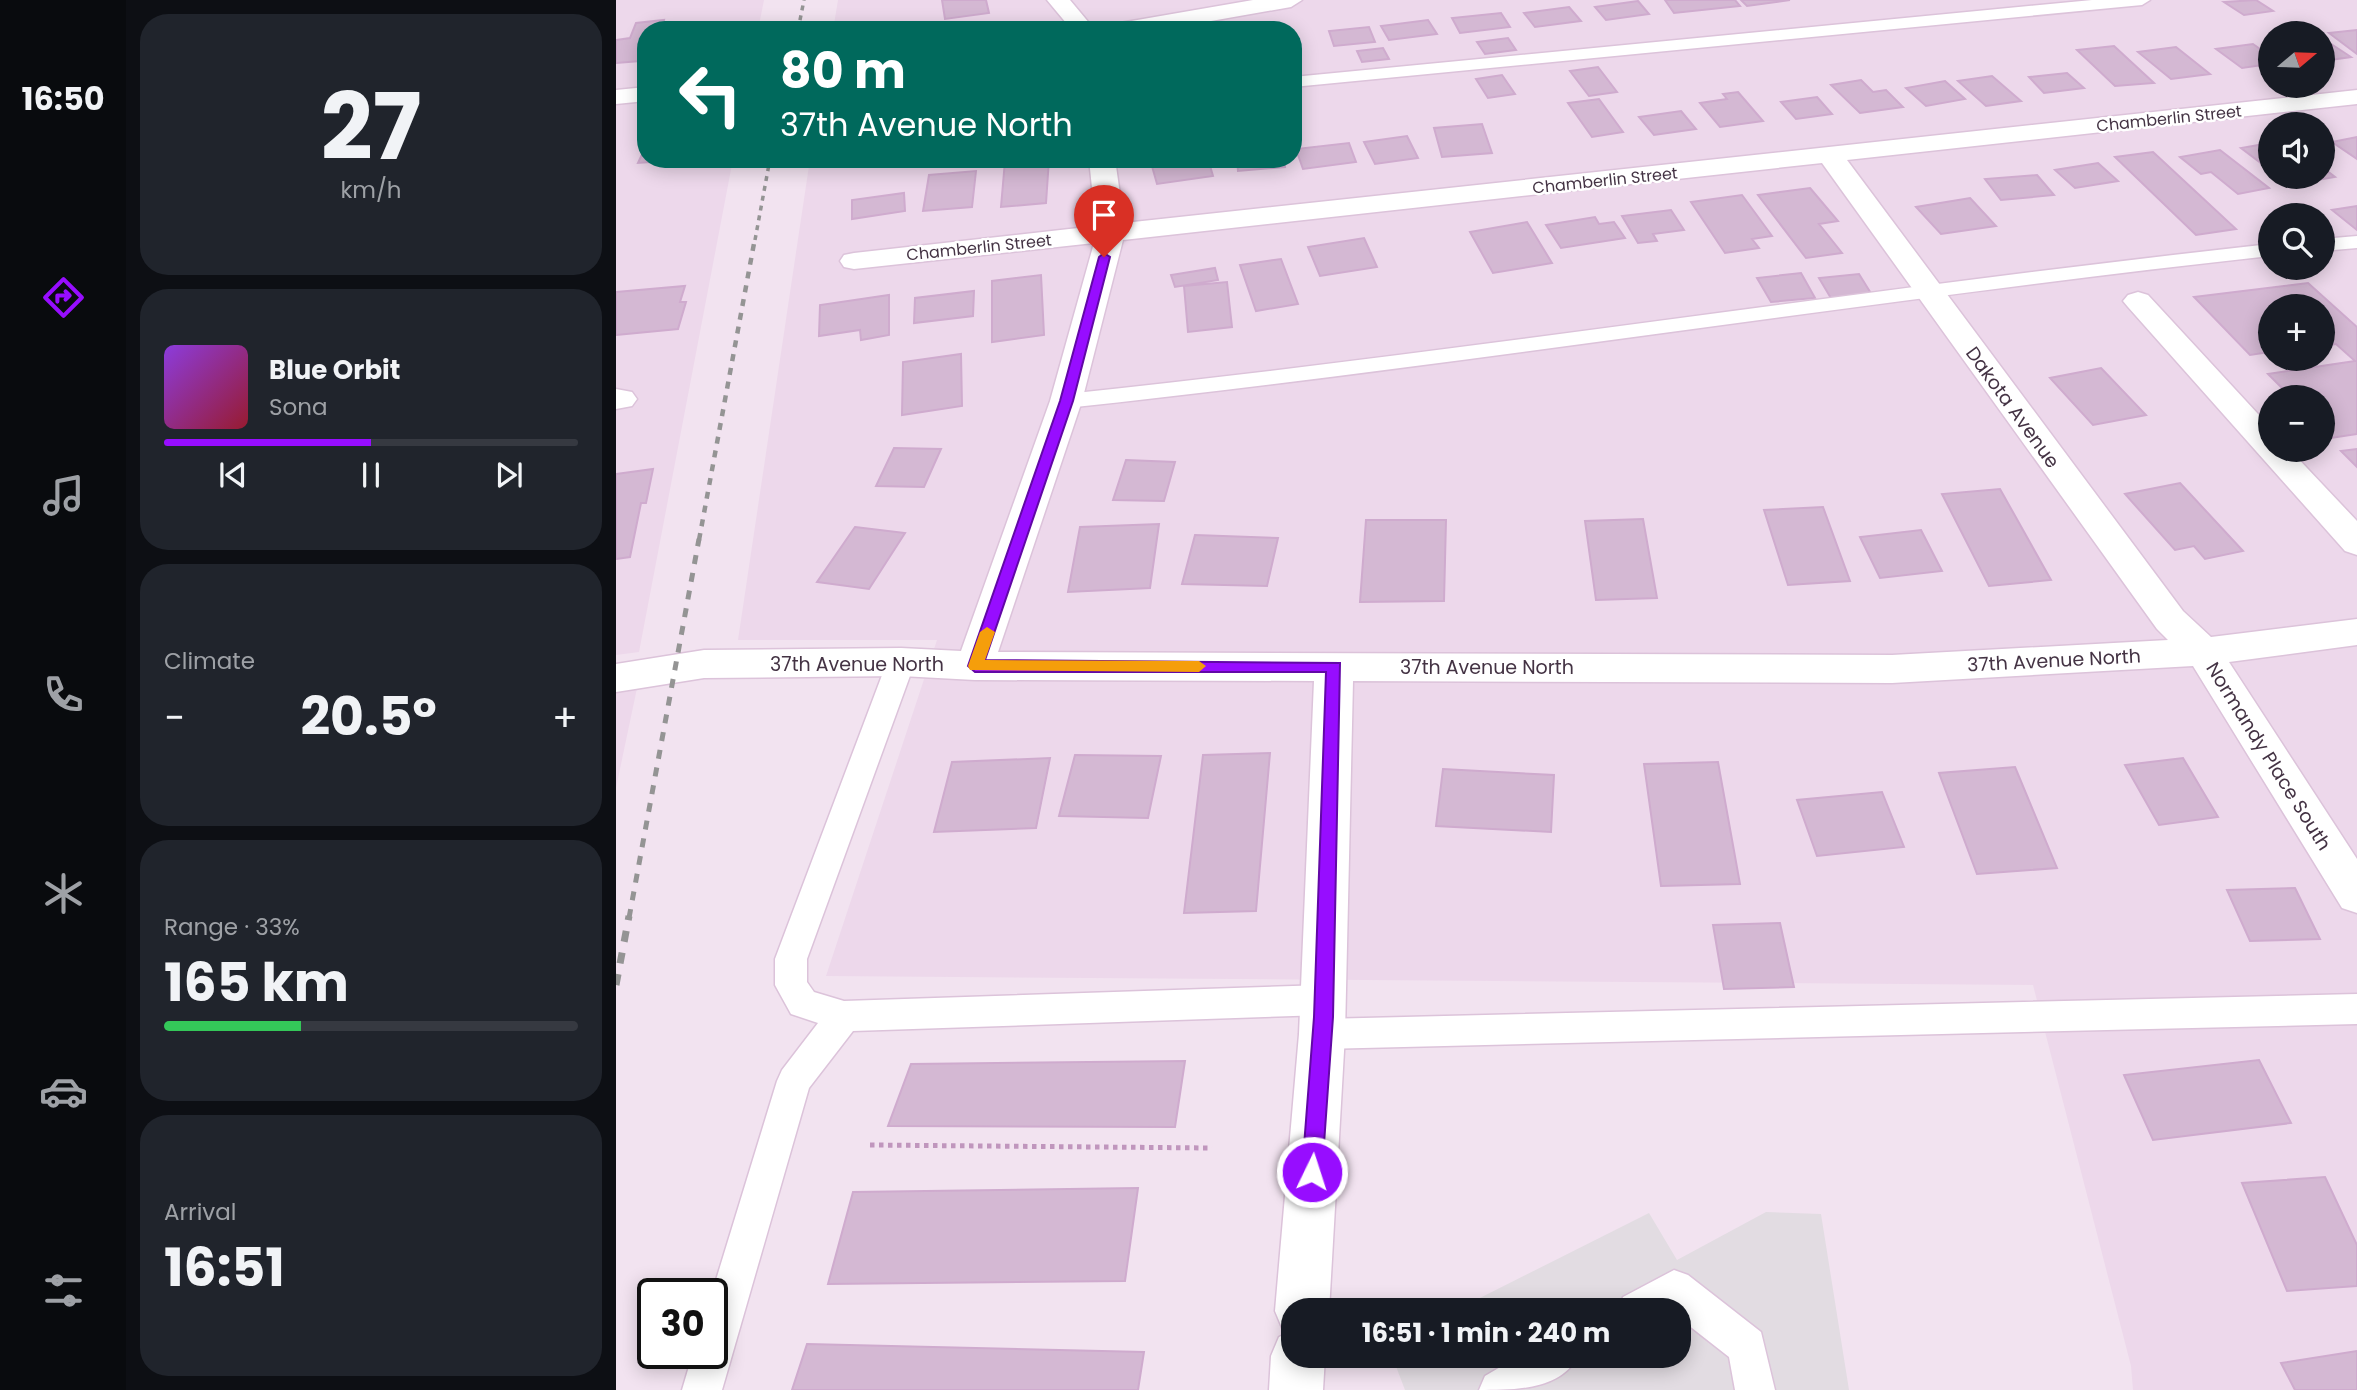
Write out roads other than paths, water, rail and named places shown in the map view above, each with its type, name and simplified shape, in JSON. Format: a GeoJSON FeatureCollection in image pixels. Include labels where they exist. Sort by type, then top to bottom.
{"type":"FeatureCollection","features":[{"type":"Feature","properties":{"kind":"street"},"geometry":{"type":"LineString","coordinates":[[1058,0],[1076,21]]}},
{"type":"Feature","properties":{"kind":"street"},"geometry":{"type":"LineString","coordinates":[[1161,21],[1249,2],[1292,0]]}},
{"type":"Feature","properties":{"kind":"street"},"geometry":{"type":"LineString","coordinates":[[616,97],[637,95]]}},
{"type":"Feature","properties":{"kind":"street","name":"Chamberlin Street"},"geometry":{"type":"LineString","coordinates":[[854,261],[2357,97]]}},
{"type":"Feature","properties":{"kind":"street","name":"Dakota Avenue"},"geometry":{"type":"LineString","coordinates":[[1830,156],[2170,620],[2203,652]]}},
{"type":"Feature","properties":{"kind":"street"},"geometry":{"type":"LineString","coordinates":[[975,666],[1066,401],[1111,233],[1103,168]]}},
{"type":"Feature","properties":{"kind":"street"},"geometry":{"type":"LineString","coordinates":[[2138,301],[2258,434]]}},
{"type":"Feature","properties":{"kind":"street"},"geometry":{"type":"LineString","coordinates":[[2284,462],[2357,543]]}},
{"type":"Feature","properties":{"kind":"street","name":"37th Avenue North"},"geometry":{"type":"LineString","coordinates":[[616,678],[704,664],[901,662],[975,666],[1892,669],[2203,652],[2357,632]]}},
{"type":"Feature","properties":{"kind":"street","name":"Normandy Place South"},"geometry":{"type":"LineString","coordinates":[[2203,652],[2357,895]]}},
{"type":"Feature","properties":{"kind":"street"},"geometry":{"type":"LineString","coordinates":[[1303,1298],[1323,1017],[1334,667]]}},
{"type":"Feature","properties":{"kind":"street"},"geometry":{"type":"LineString","coordinates":[[1296,1390],[1297,1368]]}},
{"type":"Feature","properties":{"kind":"lane"},"geometry":{"type":"LineString","coordinates":[[1302,81],[2142,0]]}},
{"type":"Feature","properties":{"kind":"lane"},"geometry":{"type":"LineString","coordinates":[[2335,244],[2357,242]]}},
{"type":"Feature","properties":{"kind":"lane"},"geometry":{"type":"LineString","coordinates":[[1066,401],[1310,375],[2115,267],[2258,251]]}},
{"type":"Feature","properties":{"kind":"lane"},"geometry":{"type":"LineString","coordinates":[[901,662],[791,959],[792,985],[803,1004],[844,1016],[1323,1017],[2357,1009]]}},
{"type":"Feature","properties":{"kind":"lane"},"geometry":{"type":"LineString","coordinates":[[702,1390],[794,1081],[844,1016]]}},
{"type":"Feature","properties":{"kind":"lane"},"geometry":{"type":"LineString","coordinates":[[1659,1298],[1674,1289],[1686,1298]]}},
{"type":"Feature","properties":{"kind":"lane"},"geometry":{"type":"LineString","coordinates":[[1691,1302],[1747,1346],[1755,1390]]}},
{"type":"Feature","properties":{"kind":"lane"},"geometry":{"type":"LineString","coordinates":[[1499,1390],[1537,1368]]}},
{"type":"Feature","properties":{"kind":"railway"},"geometry":{"type":"LineString","coordinates":[[800,21],[804,0]]}},
{"type":"Feature","properties":{"kind":"railway"},"geometry":{"type":"LineString","coordinates":[[755,240],[768,168]]}},
{"type":"Feature","properties":{"kind":"railway"},"geometry":{"type":"LineString","coordinates":[[699,540],[755,238]]}},
{"type":"Feature","properties":{"kind":"railway"},"geometry":{"type":"LineString","coordinates":[[629,918],[699,539]]}},
{"type":"Feature","properties":{"kind":"railway"},"geometry":{"type":"LineString","coordinates":[[616,985],[629,916]]}}]}
